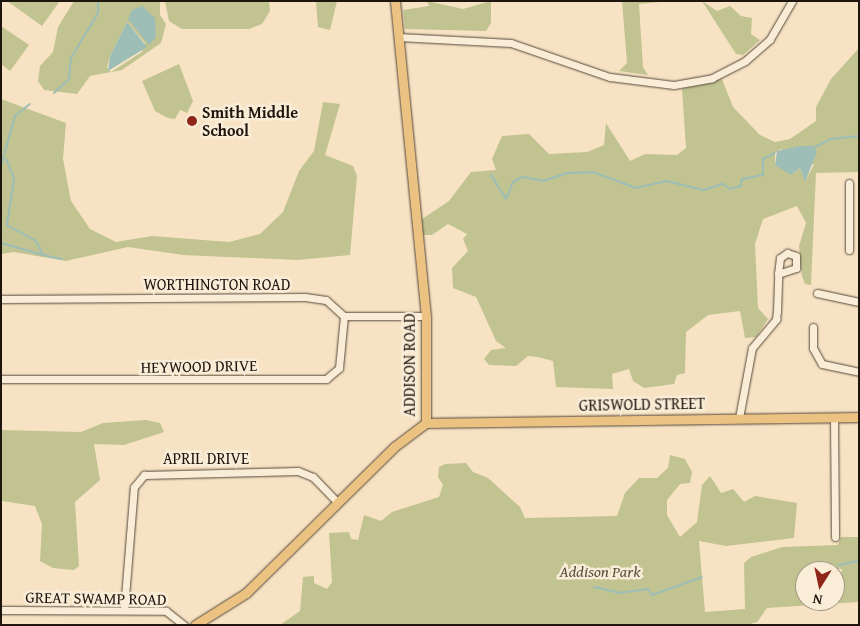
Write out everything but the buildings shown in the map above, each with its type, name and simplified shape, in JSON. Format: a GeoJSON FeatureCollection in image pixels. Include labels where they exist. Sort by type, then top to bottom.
{"type":"FeatureCollection","features":[{"type":"Feature","properties":{"kind":"main road","name":"ADDISON ROAD"},"geometry":{"type":"LineString","coordinates":[[195,625],[246,593],[337,502],[408,435],[426,423],[426,316],[395,1]]}},
{"type":"Feature","properties":{"kind":"main road","name":"GRISWOLD STREET"},"geometry":{"type":"LineString","coordinates":[[426,423],[859,417]]}},
{"type":"Feature","properties":{"kind":"street"},"geometry":{"type":"LineString","coordinates":[[398,37],[511,43],[592,73],[674,85],[712,78],[745,61],[770,39],[792,1]]}},
{"type":"Feature","properties":{"kind":"street"},"geometry":{"type":"LineString","coordinates":[[849,183],[849,250]]}},
{"type":"Feature","properties":{"kind":"street"},"geometry":{"type":"LineString","coordinates":[[850,233],[859,235]]}},
{"type":"Feature","properties":{"kind":"street"},"geometry":{"type":"LineString","coordinates":[[739,418],[752,348],[776,319],[778,274]]}},
{"type":"Feature","properties":{"kind":"street"},"geometry":{"type":"LineString","coordinates":[[818,293],[859,302]]}},
{"type":"Feature","properties":{"kind":"street","name":"WORTHINGTON ROAD"},"geometry":{"type":"LineString","coordinates":[[1,299],[305,297],[326,300],[344,316]]}},
{"type":"Feature","properties":{"kind":"street"},"geometry":{"type":"LineString","coordinates":[[344,316],[426,316]]}},
{"type":"Feature","properties":{"kind":"street","name":"HEYWOOD DRIVE"},"geometry":{"type":"LineString","coordinates":[[1,379],[326,379],[339,368],[344,316]]}},
{"type":"Feature","properties":{"kind":"street"},"geometry":{"type":"LineString","coordinates":[[813,327],[813,348],[822,364],[859,372]]}},
{"type":"Feature","properties":{"kind":"street"},"geometry":{"type":"LineString","coordinates":[[834,418],[835,537]]}},
{"type":"Feature","properties":{"kind":"street","name":"APRIL DRIVE"},"geometry":{"type":"LineString","coordinates":[[124,610],[134,487],[144,475],[298,471],[313,477],[337,502]]}},
{"type":"Feature","properties":{"kind":"street","name":"GREAT SWAMP ROAD"},"geometry":{"type":"LineString","coordinates":[[1,610],[170,612],[184,625]]}},
{"type":"Feature","properties":{"kind":"green space"},"geometry":{"type":"Polygon","coordinates":[[[7,1],[60,1],[42,26],[7,1]]]}},
{"type":"Feature","properties":{"kind":"green space"},"geometry":{"type":"Polygon","coordinates":[[[74,1],[160,1],[160,15],[166,24],[161,43],[122,70],[90,76],[77,94],[44,90],[38,81],[40,66],[53,52],[58,27],[74,1]],[[127,22],[110,56],[107,68],[111,72],[142,52],[145,43],[127,22]]]}},
{"type":"Feature","properties":{"kind":"green space"},"geometry":{"type":"Polygon","coordinates":[[[165,1],[269,1],[270,11],[262,24],[249,29],[182,29],[169,21],[165,1]]]}},
{"type":"Feature","properties":{"kind":"green space"},"geometry":{"type":"Polygon","coordinates":[[[316,1],[337,1],[330,30],[318,27],[316,1]]]}},
{"type":"Feature","properties":{"kind":"green space"},"geometry":{"type":"Polygon","coordinates":[[[427,1],[463,9],[491,1],[491,23],[486,31],[405,29],[403,10],[429,6],[427,1]]]}},
{"type":"Feature","properties":{"kind":"green space"},"geometry":{"type":"Polygon","coordinates":[[[622,1],[671,1],[639,4],[643,67],[648,75],[619,71],[627,63],[622,1]]]}},
{"type":"Feature","properties":{"kind":"green space"},"geometry":{"type":"Polygon","coordinates":[[[702,1],[717,11],[730,6],[741,16],[752,18],[751,34],[760,40],[743,55],[736,54],[702,1]]]}},
{"type":"Feature","properties":{"kind":"green space"},"geometry":{"type":"Polygon","coordinates":[[[1,26],[29,45],[10,71],[1,64],[1,26]]]}},
{"type":"Feature","properties":{"kind":"green space"},"geometry":{"type":"Polygon","coordinates":[[[859,48],[859,172],[816,173],[811,285],[805,284],[802,276],[799,246],[806,223],[797,206],[763,219],[755,244],[758,308],[768,319],[756,337],[745,338],[740,311],[708,315],[686,332],[685,373],[677,375],[674,384],[644,388],[633,381],[629,369],[612,374],[613,389],[556,387],[553,361],[528,356],[516,366],[489,365],[484,359],[491,350],[506,348],[496,341],[476,297],[453,288],[452,268],[468,251],[463,239],[467,234],[448,224],[432,235],[421,235],[419,221],[449,201],[471,172],[496,170],[492,159],[502,136],[529,134],[549,154],[587,152],[604,145],[606,123],[630,161],[645,154],[677,155],[686,148],[682,89],[722,79],[733,107],[760,135],[775,142],[790,139],[816,121],[816,107],[831,79],[859,48]],[[781,149],[775,153],[775,165],[794,173],[800,168],[805,181],[814,165],[781,149]]]}},
{"type":"Feature","properties":{"kind":"green space"},"geometry":{"type":"Polygon","coordinates":[[[179,64],[193,101],[187,113],[180,110],[175,119],[168,118],[155,111],[142,81],[179,64]]]}},
{"type":"Feature","properties":{"kind":"green space"},"geometry":{"type":"Polygon","coordinates":[[[1,99],[66,123],[63,159],[71,201],[90,229],[116,242],[152,236],[229,242],[260,234],[283,212],[299,171],[314,151],[323,102],[340,104],[325,155],[353,166],[357,176],[350,255],[297,260],[183,255],[128,247],[66,261],[14,252],[1,254],[1,99]]]}},
{"type":"Feature","properties":{"kind":"green space"},"geometry":{"type":"Polygon","coordinates":[[[146,420],[160,423],[164,432],[124,445],[94,444],[100,480],[75,502],[79,566],[74,570],[53,568],[40,561],[42,524],[35,506],[2,501],[1,504],[1,430],[81,432],[103,423],[146,420]]]}},
{"type":"Feature","properties":{"kind":"green space","name":"Addison Park"},"geometry":{"type":"Polygon","coordinates":[[[670,455],[685,459],[692,472],[690,483],[680,484],[667,500],[667,515],[680,537],[697,522],[702,485],[710,476],[721,493],[733,489],[744,502],[755,496],[797,503],[794,538],[726,546],[699,541],[705,612],[745,609],[744,563],[751,557],[782,547],[838,545],[841,537],[859,537],[859,602],[845,603],[845,561],[795,561],[795,606],[767,608],[757,622],[747,625],[280,625],[300,611],[303,577],[314,576],[314,583],[327,589],[332,582],[329,533],[349,532],[351,539],[358,540],[364,515],[381,521],[392,512],[439,497],[443,485],[438,477],[439,467],[445,464],[466,463],[473,472],[488,478],[520,507],[525,518],[617,516],[625,493],[639,478],[657,478],[668,468],[670,455]]]}},
{"type":"Feature","properties":{"kind":"water"},"geometry":{"type":"Polygon","coordinates":[[[142,6],[155,18],[156,37],[149,45],[128,19],[132,10],[142,6]]]}},
{"type":"Feature","properties":{"kind":"water"},"geometry":{"type":"Polygon","coordinates":[[[127,22],[147,47],[108,71],[110,56],[127,22]]]}},
{"type":"Feature","properties":{"kind":"water"},"geometry":{"type":"Polygon","coordinates":[[[800,146],[813,146],[817,152],[805,182],[800,168],[791,175],[775,165],[777,151],[800,146]]]}},
{"type":"Feature","properties":{"kind":"waterway"},"geometry":{"type":"LineString","coordinates":[[54,93],[69,79],[71,58],[98,13],[98,1]]}},
{"type":"Feature","properties":{"kind":"waterway"},"geometry":{"type":"LineString","coordinates":[[1,166],[15,116],[30,104]]}},
{"type":"Feature","properties":{"kind":"waterway"},"geometry":{"type":"LineString","coordinates":[[815,147],[831,139],[859,136]]}},
{"type":"Feature","properties":{"kind":"waterway"},"geometry":{"type":"LineString","coordinates":[[491,175],[506,199],[513,182],[523,177],[543,181],[568,173],[593,172],[636,188],[667,181],[704,190],[723,184],[730,189],[741,186],[742,179],[763,175],[763,159],[775,153]]}},
{"type":"Feature","properties":{"kind":"waterway"},"geometry":{"type":"LineString","coordinates":[[6,159],[14,178],[7,225],[36,241],[43,255],[62,259]]}},
{"type":"Feature","properties":{"kind":"waterway"},"geometry":{"type":"LineString","coordinates":[[1,243],[43,255]]}},
{"type":"Feature","properties":{"kind":"waterway"},"geometry":{"type":"LineString","coordinates":[[845,564],[859,561]]}},
{"type":"Feature","properties":{"kind":"waterway"},"geometry":{"type":"LineString","coordinates":[[594,587],[619,593],[648,589],[652,595],[702,577]]}},
{"type":"Feature","properties":{"kind":"place","name":"Smith Middle School"},"geometry":{"type":"Point","coordinates":[192,121]}}]}
